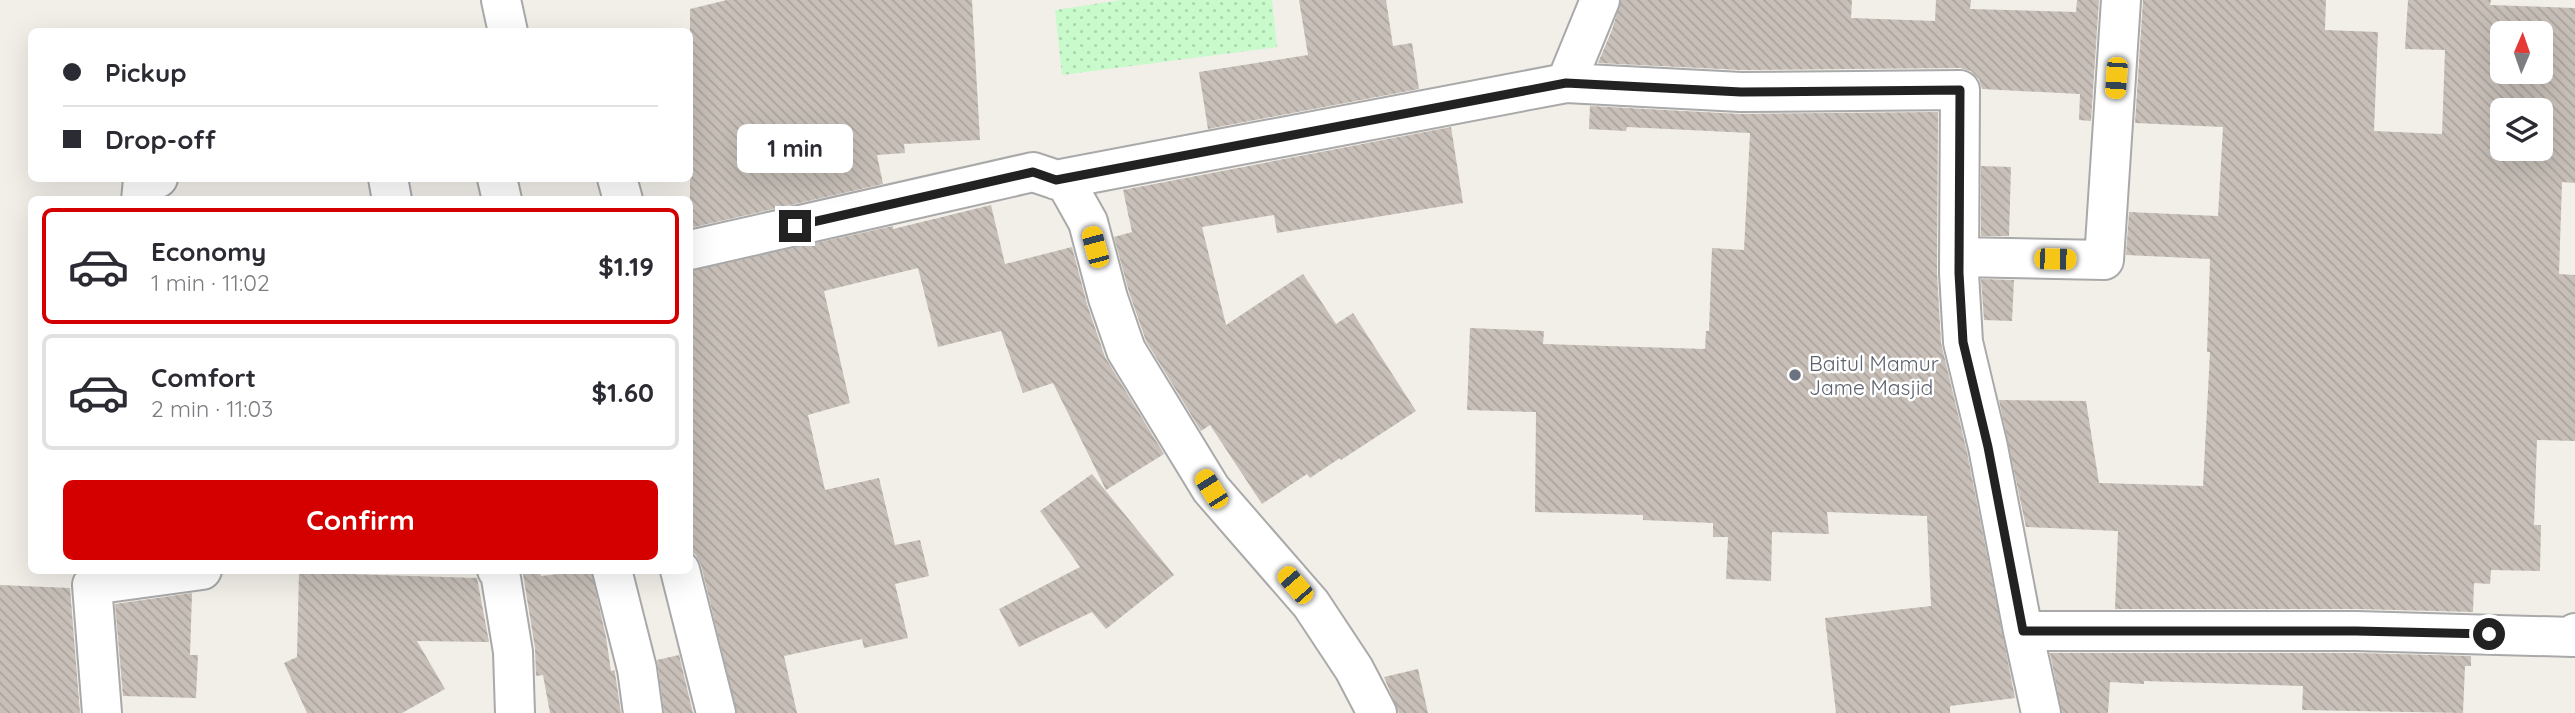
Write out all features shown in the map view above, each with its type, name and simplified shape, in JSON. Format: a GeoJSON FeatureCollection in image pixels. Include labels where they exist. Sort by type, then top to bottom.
{"type":"FeatureCollection","features":[{"type":"Feature","properties":{"kind":"street"},"geometry":{"type":"LineString","coordinates":[[501,0],[507,28]]}},
{"type":"Feature","properties":{"kind":"street"},"geometry":{"type":"LineString","coordinates":[[1566,83],[1600,0]]}},
{"type":"Feature","properties":{"kind":"street"},"geometry":{"type":"LineString","coordinates":[[1959,257],[2104,260],[2121,0]]}},
{"type":"Feature","properties":{"kind":"street"},"geometry":{"type":"LineString","coordinates":[[1056,180],[1566,83],[1741,92],[1960,90],[1959,257],[1963,342],[1988,447],[2041,713]]}},
{"type":"Feature","properties":{"kind":"street"},"geometry":{"type":"LineString","coordinates":[[693,249],[1033,172],[1066,183],[1088,222],[1108,298],[1126,350],[1211,489],[1311,604],[1354,669],[1377,713]]}},
{"type":"Feature","properties":{"kind":"street"},"geometry":{"type":"LineString","coordinates":[[102,713],[92,585],[173,574]]}},
{"type":"Feature","properties":{"kind":"street"},"geometry":{"type":"LineString","coordinates":[[500,574],[513,652],[515,713]]}},
{"type":"Feature","properties":{"kind":"street"},"geometry":{"type":"LineString","coordinates":[[613,574],[637,670],[642,713]]}},
{"type":"Feature","properties":{"kind":"street"},"geometry":{"type":"LineString","coordinates":[[681,574],[716,713]]}},
{"type":"Feature","properties":{"kind":"street"},"geometry":{"type":"LineString","coordinates":[[2023,631],[2356,631],[2573,637],[2575,633]]}},
{"type":"Feature","properties":{"kind":"green space"},"geometry":{"type":"Polygon","coordinates":[[[1121,0],[1272,0],[1277,47],[1062,75],[1055,10],[1121,0]]]}},
{"type":"Feature","properties":{"kind":"building"},"geometry":{"type":"Polygon","coordinates":[[[727,0],[972,0],[980,140],[904,144],[905,153],[877,155],[883,184],[693,227],[690,182],[693,182],[693,28],[690,28],[690,9],[727,0]]]}},
{"type":"Feature","properties":{"kind":"building"},"geometry":{"type":"Polygon","coordinates":[[[1299,0],[1386,0],[1393,46],[1412,43],[1419,89],[1208,129],[1199,72],[1308,55],[1299,0]]]}},
{"type":"Feature","properties":{"kind":"building"},"geometry":{"type":"Polygon","coordinates":[[[1621,0],[1852,0],[1851,18],[1935,21],[1936,0],[1971,0],[1970,9],[2076,12],[2077,0],[2099,0],[2091,121],[2079,120],[2080,94],[1982,89],[1979,79],[1971,71],[1960,68],[1741,70],[1598,63],[1621,0]]]}},
{"type":"Feature","properties":{"kind":"building"},"geometry":{"type":"Polygon","coordinates":[[[2143,0],[2326,0],[2325,30],[2378,32],[2374,131],[2442,134],[2445,50],[2405,49],[2408,0],[2491,0],[2490,5],[2575,8],[2575,183],[2562,182],[2559,274],[2575,275],[2575,441],[2537,440],[2534,525],[2541,525],[2540,571],[2491,570],[2490,584],[2474,583],[2473,612],[2115,609],[2118,531],[2026,527],[1999,400],[2086,401],[2099,483],[2203,486],[2210,352],[2207,352],[2210,259],[2126,255],[2129,212],[2218,216],[2223,127],[2135,123],[2143,0]]]}},
{"type":"Feature","properties":{"kind":"building"},"geometry":{"type":"Polygon","coordinates":[[[1590,106],[1740,114],[1938,112],[1937,273],[1941,343],[1967,452],[2015,698],[1950,706],[1950,713],[1836,713],[1825,618],[1931,606],[1927,516],[1827,512],[1829,534],[1772,532],[1771,581],[1726,579],[1728,537],[1713,537],[1713,523],[1643,520],[1643,515],[1535,512],[1536,412],[1467,410],[1470,328],[1544,331],[1543,344],[1705,349],[1706,331],[1709,331],[1712,248],[1744,250],[1750,133],[1627,127],[1626,131],[1589,129],[1590,106]]]}},
{"type":"Feature","properties":{"kind":"building"},"geometry":{"type":"Polygon","coordinates":[[[1451,127],[1463,203],[1277,233],[1274,215],[1202,227],[1226,325],[1303,274],[1336,324],[1353,313],[1416,411],[1341,460],[1340,458],[1310,478],[1307,474],[1262,504],[1210,425],[1201,431],[1146,341],[1114,237],[1132,232],[1123,190],[1451,127]]]}},
{"type":"Feature","properties":{"kind":"building"},"geometry":{"type":"Polygon","coordinates":[[[1981,166],[2011,167],[2009,236],[1981,236],[1981,166]]]}},
{"type":"Feature","properties":{"kind":"building"},"geometry":{"type":"Polygon","coordinates":[[[991,205],[1005,264],[1072,247],[1105,357],[1164,454],[1106,490],[1053,383],[1023,393],[1001,331],[938,347],[918,268],[824,291],[850,403],[808,415],[825,490],[879,478],[895,545],[920,540],[929,576],[895,584],[908,638],[864,648],[862,639],[784,656],[797,713],[737,713],[701,565],[693,553],[693,270],[893,226],[893,229],[991,205]]]}},
{"type":"Feature","properties":{"kind":"building"},"geometry":{"type":"Polygon","coordinates":[[[1981,279],[2014,280],[2012,321],[1984,320],[1981,279]]]}},
{"type":"Feature","properties":{"kind":"building"},"geometry":{"type":"Polygon","coordinates":[[[1092,474],[1174,575],[1106,629],[1092,612],[1019,647],[999,609],[1080,567],[1040,511],[1092,474]]]}},
{"type":"Feature","properties":{"kind":"building"},"geometry":{"type":"Polygon","coordinates":[[[299,574],[477,578],[489,642],[417,641],[445,689],[402,713],[307,713],[284,663],[297,657],[299,574]]]}},
{"type":"Feature","properties":{"kind":"building"},"geometry":{"type":"Polygon","coordinates":[[[523,574],[592,574],[611,671],[615,670],[621,713],[550,713],[543,675],[536,676],[535,648],[523,574]]]}},
{"type":"Feature","properties":{"kind":"building"},"geometry":{"type":"Polygon","coordinates":[[[0,585],[70,588],[80,713],[0,713],[0,585]]]}},
{"type":"Feature","properties":{"kind":"building"},"geometry":{"type":"Polygon","coordinates":[[[192,593],[190,655],[198,655],[196,698],[123,696],[115,604],[192,593]]]}},
{"type":"Feature","properties":{"kind":"building"},"geometry":{"type":"Polygon","coordinates":[[[2050,653],[2356,653],[2471,656],[2471,666],[2465,666],[2463,713],[2302,710],[2303,686],[2144,681],[2144,684],[2110,682],[2108,713],[2062,713],[2050,653]]]}},
{"type":"Feature","properties":{"kind":"building"},"geometry":{"type":"Polygon","coordinates":[[[679,655],[693,713],[664,713],[657,660],[679,655]]]}},
{"type":"Feature","properties":{"kind":"building"},"geometry":{"type":"Polygon","coordinates":[[[1418,669],[1428,713],[1399,713],[1384,677],[1418,669]]]}},
{"type":"Feature","properties":{"kind":"place","name":"Baitul Mamur Jame Masjid"},"geometry":{"type":"Point","coordinates":[1795,375]}},
{"type":"Feature","properties":{"kind":"route"},"geometry":{"type":"LineString","coordinates":[[795,226],[1033,172],[1056,180],[1566,83],[1741,92],[1960,90],[1959,273],[1963,342],[1988,447],[2023,631],[2356,631],[2489,634]]}}]}
